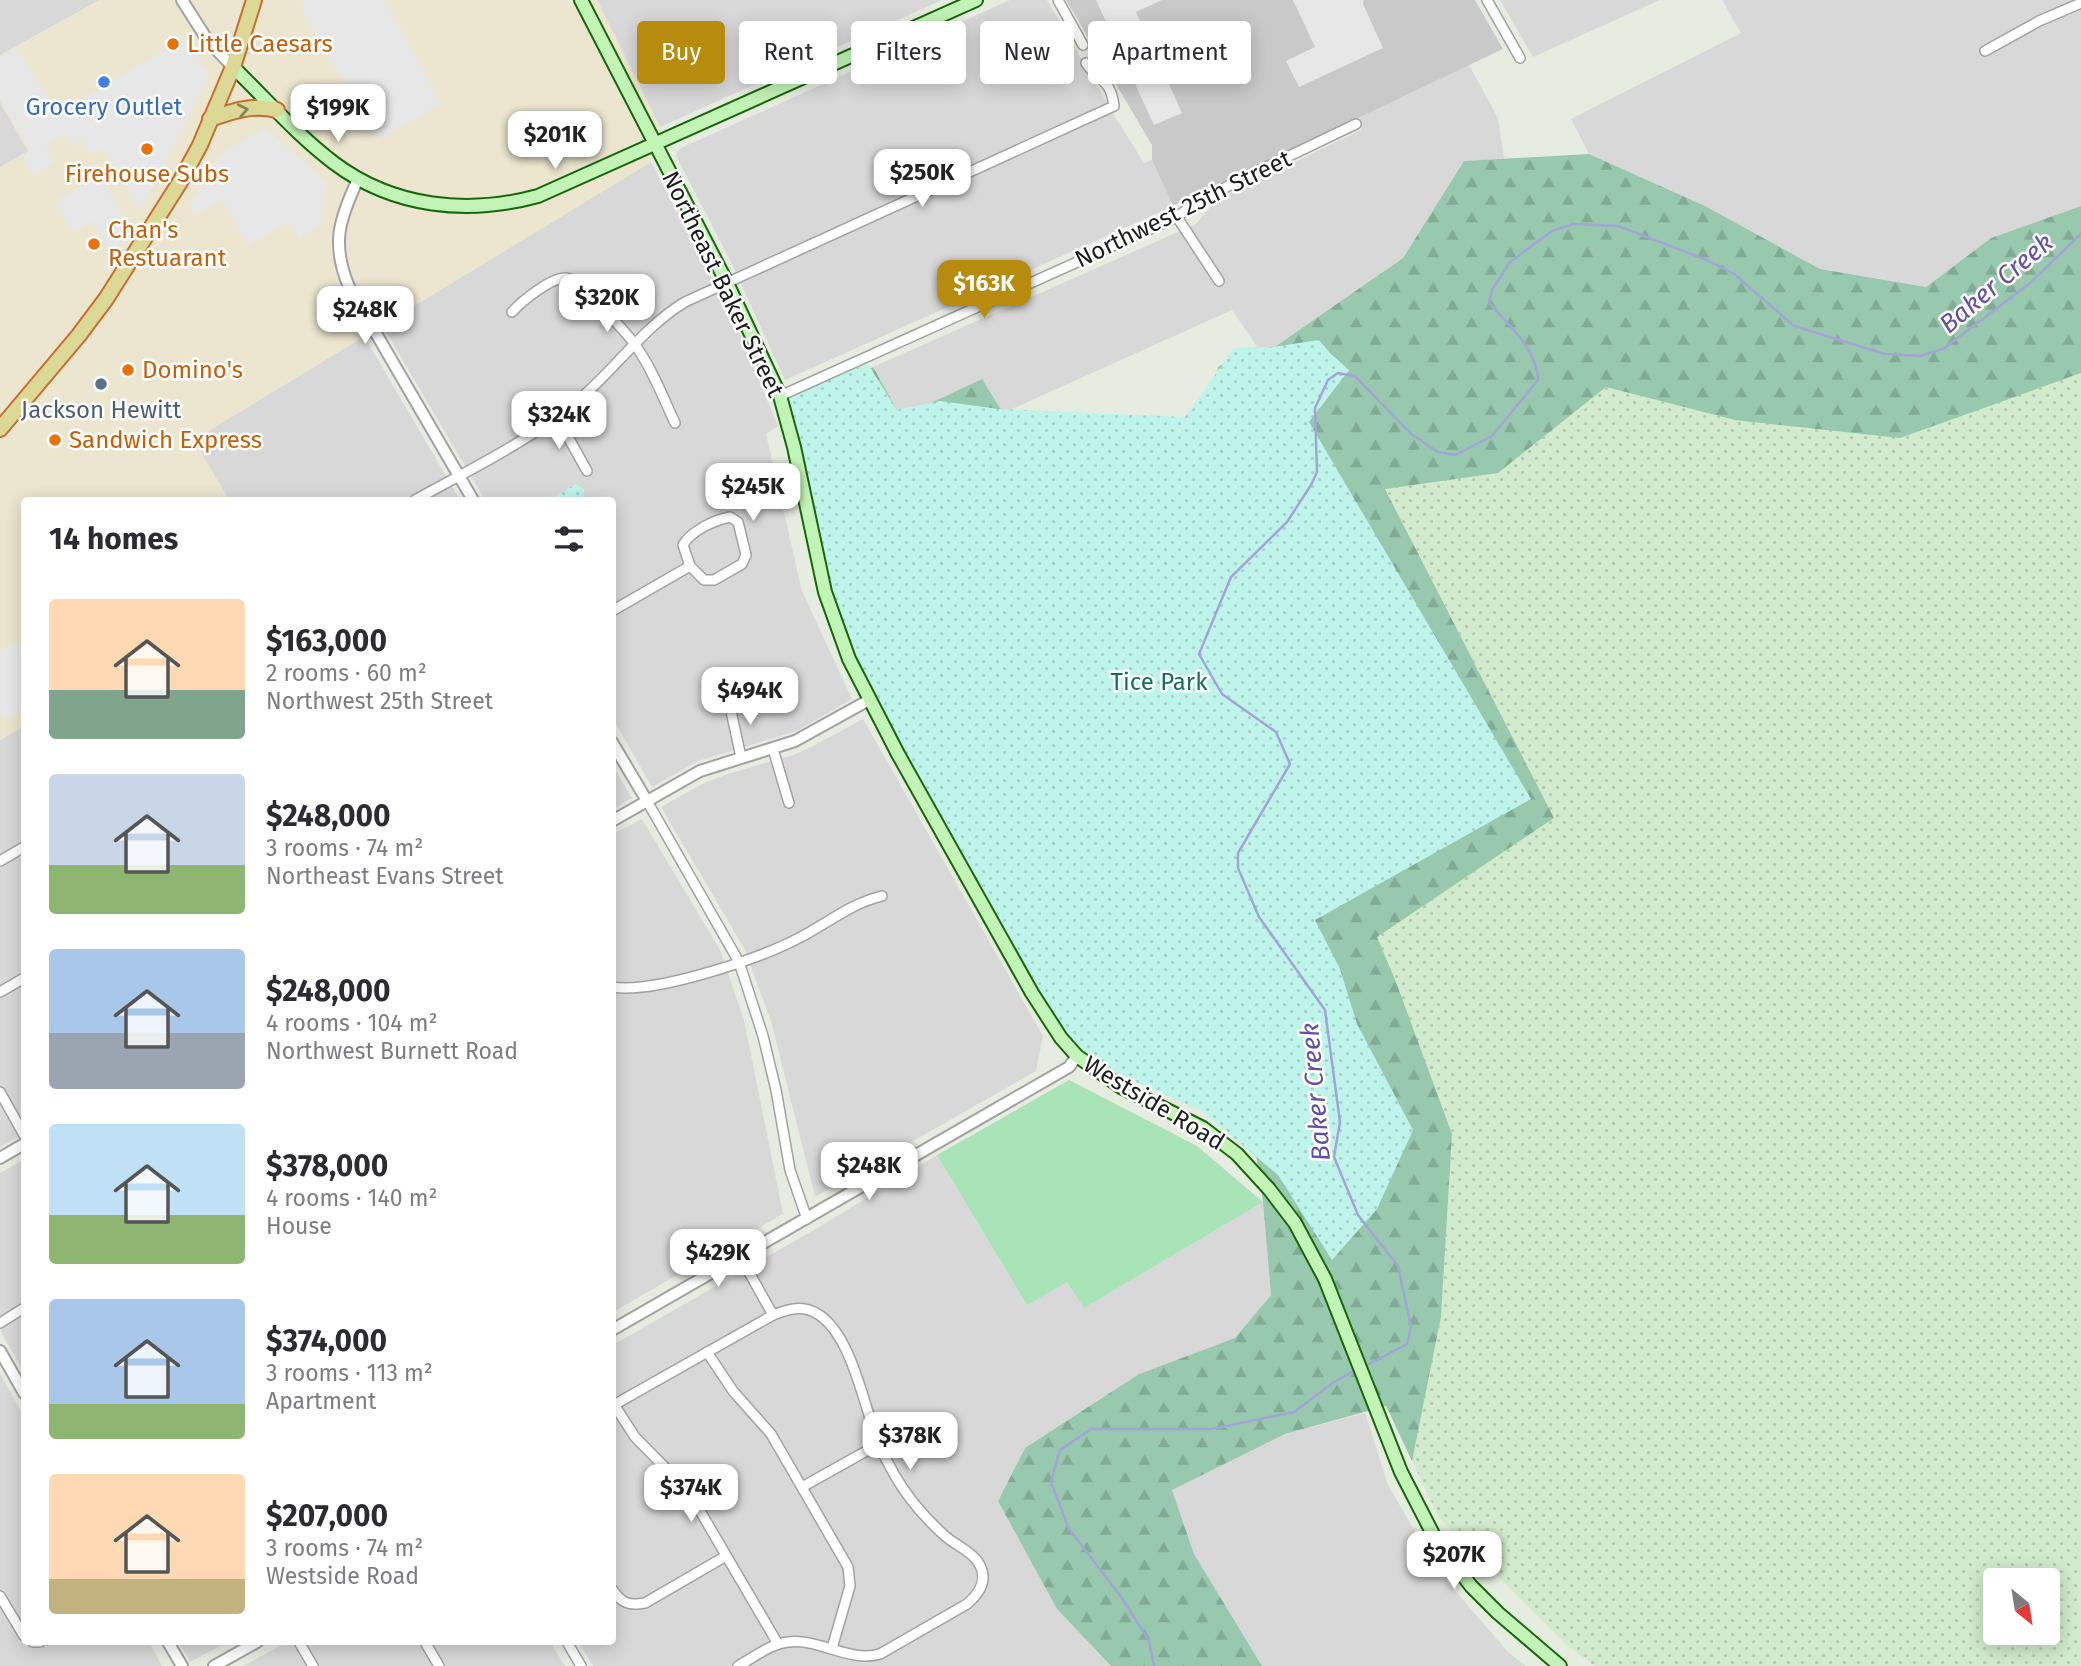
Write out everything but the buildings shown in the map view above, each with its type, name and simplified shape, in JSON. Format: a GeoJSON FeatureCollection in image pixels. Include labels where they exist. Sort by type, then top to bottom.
{"type":"FeatureCollection","features":[{"type":"Feature","properties":{"kind":"highway"},"geometry":{"type":"LineString","coordinates":[[0,429],[79,335],[120,279],[180,182],[200,145],[233,67],[254,0]]}},
{"type":"Feature","properties":{"kind":"highway"},"geometry":{"type":"LineString","coordinates":[[210,119],[242,108],[263,107],[276,110]]}},
{"type":"Feature","properties":{"kind":"main road","name":"Northeast Baker Street"},"geometry":{"type":"LineString","coordinates":[[581,0],[726,281],[780,396],[831,610],[849,659],[869,700]]}},
{"type":"Feature","properties":{"kind":"main road"},"geometry":{"type":"LineString","coordinates":[[233,67],[320,151],[358,179],[390,193],[431,205],[488,206],[538,196],[976,0]]}},
{"type":"Feature","properties":{"kind":"main road","name":"Westside Road"},"geometry":{"type":"LineString","coordinates":[[869,700],[1032,993],[1062,1038],[1077,1056],[1121,1087],[1203,1129],[1237,1154],[1295,1223],[1314,1256],[1401,1472],[1424,1520],[1455,1566],[1498,1613],[1560,1666]]}},
{"type":"Feature","properties":{"kind":"street"},"geometry":{"type":"LineString","coordinates":[[182,0],[205,37],[233,67]]}},
{"type":"Feature","properties":{"kind":"street"},"geometry":{"type":"LineString","coordinates":[[1058,0],[1083,45]]}},
{"type":"Feature","properties":{"kind":"street"},"geometry":{"type":"LineString","coordinates":[[1487,0],[1520,58]]}},
{"type":"Feature","properties":{"kind":"street"},"geometry":{"type":"LineString","coordinates":[[1985,51],[2039,21],[2081,3]]}},
{"type":"Feature","properties":{"kind":"street"},"geometry":{"type":"LineString","coordinates":[[420,497],[557,417],[592,388],[667,312],[726,281],[1114,106],[1107,82],[1091,71],[1086,63]]}},
{"type":"Feature","properties":{"kind":"street","name":"Northwest 25th Street"},"geometry":{"type":"LineString","coordinates":[[780,396],[1177,217],[1238,180],[1356,124]]}},
{"type":"Feature","properties":{"kind":"street"},"geometry":{"type":"LineString","coordinates":[[358,179],[339,226],[341,269],[471,497]]}},
{"type":"Feature","properties":{"kind":"street"},"geometry":{"type":"LineString","coordinates":[[1177,217],[1219,281]]}},
{"type":"Feature","properties":{"kind":"street"},"geometry":{"type":"LineString","coordinates":[[512,312],[525,299],[558,279],[567,278],[579,285],[635,344],[675,423]]}},
{"type":"Feature","properties":{"kind":"street"},"geometry":{"type":"LineString","coordinates":[[557,417],[587,471]]}},
{"type":"Feature","properties":{"kind":"street"},"geometry":{"type":"LineString","coordinates":[[730,517],[738,522],[746,555],[742,564],[714,580],[704,580],[690,566],[683,545],[688,537],[721,519],[730,517]]}},
{"type":"Feature","properties":{"kind":"street"},"geometry":{"type":"LineString","coordinates":[[616,609],[690,566]]}},
{"type":"Feature","properties":{"kind":"street"},"geometry":{"type":"LineString","coordinates":[[616,819],[700,771],[774,749],[805,736],[869,700]]}},
{"type":"Feature","properties":{"kind":"street"},"geometry":{"type":"LineString","coordinates":[[729,702],[741,757]]}},
{"type":"Feature","properties":{"kind":"street"},"geometry":{"type":"LineString","coordinates":[[616,749],[739,962],[763,1036],[790,1170],[807,1219]]}},
{"type":"Feature","properties":{"kind":"street"},"geometry":{"type":"LineString","coordinates":[[774,749],[789,803]]}},
{"type":"Feature","properties":{"kind":"street"},"geometry":{"type":"LineString","coordinates":[[0,861],[21,849]]}},
{"type":"Feature","properties":{"kind":"street"},"geometry":{"type":"LineString","coordinates":[[616,987],[646,987],[739,962],[793,941],[859,902],[882,896]]}},
{"type":"Feature","properties":{"kind":"street"},"geometry":{"type":"LineString","coordinates":[[0,992],[21,980]]}},
{"type":"Feature","properties":{"kind":"street"},"geometry":{"type":"LineString","coordinates":[[616,1328],[1069,1067],[1077,1056]]}},
{"type":"Feature","properties":{"kind":"street"},"geometry":{"type":"LineString","coordinates":[[0,1092],[21,1130]]}},
{"type":"Feature","properties":{"kind":"street"},"geometry":{"type":"LineString","coordinates":[[0,1158],[21,1146]]}},
{"type":"Feature","properties":{"kind":"street"},"geometry":{"type":"LineString","coordinates":[[741,1258],[773,1315]]}},
{"type":"Feature","properties":{"kind":"street"},"geometry":{"type":"LineString","coordinates":[[616,1402],[773,1315],[789,1309],[808,1310],[821,1316],[832,1326],[856,1376],[878,1444],[905,1492],[925,1517],[977,1560],[982,1572],[982,1587],[978,1595],[967,1604],[880,1654],[864,1657],[800,1641],[778,1644],[738,1666]]}},
{"type":"Feature","properties":{"kind":"street"},"geometry":{"type":"LineString","coordinates":[[0,1323],[21,1310]]}},
{"type":"Feature","properties":{"kind":"street"},"geometry":{"type":"LineString","coordinates":[[0,1351],[21,1388]]}},
{"type":"Feature","properties":{"kind":"street"},"geometry":{"type":"LineString","coordinates":[[707,1352],[733,1391],[771,1434],[848,1567],[850,1586],[832,1648]]}},
{"type":"Feature","properties":{"kind":"street"},"geometry":{"type":"LineString","coordinates":[[616,1408],[635,1437],[689,1492],[778,1644]]}},
{"type":"Feature","properties":{"kind":"street"},"geometry":{"type":"LineString","coordinates":[[802,1487],[878,1444]]}},
{"type":"Feature","properties":{"kind":"street"},"geometry":{"type":"LineString","coordinates":[[616,1594],[622,1602],[634,1605],[645,1603],[726,1556]]}},
{"type":"Feature","properties":{"kind":"street"},"geometry":{"type":"LineString","coordinates":[[0,1596],[21,1631]]}},
{"type":"Feature","properties":{"kind":"street"},"geometry":{"type":"LineString","coordinates":[[169,1645],[182,1666]]}},
{"type":"Feature","properties":{"kind":"street"},"geometry":{"type":"LineString","coordinates":[[214,1666],[252,1645]]}},
{"type":"Feature","properties":{"kind":"street"},"geometry":{"type":"LineString","coordinates":[[301,1645],[313,1666]]}},
{"type":"Feature","properties":{"kind":"street"},"geometry":{"type":"LineString","coordinates":[[427,1645],[439,1666]]}},
{"type":"Feature","properties":{"kind":"street"},"geometry":{"type":"LineString","coordinates":[[569,1645],[581,1666]]}},
{"type":"Feature","properties":{"kind":"shaded area"},"geometry":{"type":"Polygon","coordinates":[[[0,0],[100,0],[0,55],[0,0]]]}},
{"type":"Feature","properties":{"kind":"shaded area"},"geometry":{"type":"Polygon","coordinates":[[[100,0],[597,0],[660,127],[651,162],[194,440],[227,497],[21,497],[21,728],[0,740],[0,167],[28,151],[0,102],[0,55],[100,0]]]}},
{"type":"Feature","properties":{"kind":"shaded area"},"geometry":{"type":"Polygon","coordinates":[[[303,0],[385,0],[441,104],[378,140],[305,18],[303,0]]]}},
{"type":"Feature","properties":{"kind":"shaded area"},"geometry":{"type":"Polygon","coordinates":[[[597,0],[942,0],[895,21],[851,21],[851,41],[837,47],[837,21],[739,21],[739,84],[755,84],[660,127],[639,84],[725,84],[725,21],[637,21],[637,81],[597,0]]]}},
{"type":"Feature","properties":{"kind":"shaded area"},"geometry":{"type":"Polygon","coordinates":[[[1010,0],[1047,0],[1059,21],[980,21],[980,84],[1074,84],[1074,46],[1088,70],[1088,84],[1096,84],[1144,163],[1152,160],[1173,206],[785,380],[732,264],[676,156],[677,152],[823,84],[837,84],[837,78],[851,72],[851,84],[966,84],[966,21],[963,21],[1010,0]]]}},
{"type":"Feature","properties":{"kind":"shaded area"},"geometry":{"type":"Polygon","coordinates":[[[1066,0],[1475,0],[1503,49],[1173,206],[1152,160],[1152,145],[1116,84],[1251,84],[1251,21],[1088,21],[1088,37],[1066,0]]]}},
{"type":"Feature","properties":{"kind":"shaded area"},"geometry":{"type":"Polygon","coordinates":[[[1096,0],[1162,0],[1136,12],[1140,21],[1106,21],[1096,0]]]}},
{"type":"Feature","properties":{"kind":"shaded area"},"geometry":{"type":"Polygon","coordinates":[[[1293,0],[1364,0],[1363,4],[1383,48],[1299,87],[1286,61],[1315,47],[1293,0]]]}},
{"type":"Feature","properties":{"kind":"shaded area"},"geometry":{"type":"Polygon","coordinates":[[[1500,0],[1660,0],[1533,57],[1500,0]]]}},
{"type":"Feature","properties":{"kind":"shaded area"},"geometry":{"type":"Polygon","coordinates":[[[1722,0],[2081,0],[2081,206],[1991,238],[1926,287],[1820,269],[1705,206],[1589,154],[1571,119],[1741,33],[1722,0]]]}},
{"type":"Feature","properties":{"kind":"shaded area"},"geometry":{"type":"Polygon","coordinates":[[[186,38],[209,76],[140,212],[102,147],[89,154],[81,140],[72,146],[65,134],[45,145],[55,162],[33,175],[22,156],[30,151],[0,99],[0,57],[17,47],[57,114],[186,38]]]}},
{"type":"Feature","properties":{"kind":"shaded area"},"geometry":{"type":"Polygon","coordinates":[[[1469,65],[1498,118],[1504,159],[1464,161],[1403,258],[1263,355],[1232,310],[1003,413],[901,417],[873,367],[1196,224],[1216,200],[1361,130],[1359,117],[1469,65]]]}},
{"type":"Feature","properties":{"kind":"shaded area"},"geometry":{"type":"Polygon","coordinates":[[[1135,84],[1169,84],[1182,113],[1154,125],[1135,84]]]}},
{"type":"Feature","properties":{"kind":"shaded area"},"geometry":{"type":"Polygon","coordinates":[[[0,102],[28,151],[0,167],[0,102]]]}},
{"type":"Feature","properties":{"kind":"shaded area"},"geometry":{"type":"Polygon","coordinates":[[[265,128],[326,181],[323,222],[299,239],[289,222],[248,245],[222,200],[195,215],[189,206],[221,154],[265,128]]]}},
{"type":"Feature","properties":{"kind":"shaded area"},"geometry":{"type":"Polygon","coordinates":[[[651,162],[732,316],[778,426],[766,434],[802,591],[852,699],[797,731],[698,761],[652,787],[616,724],[616,497],[483,497],[382,325],[651,162]]]}},
{"type":"Feature","properties":{"kind":"shaded area"},"geometry":{"type":"Polygon","coordinates":[[[99,175],[131,229],[113,258],[92,221],[73,233],[55,202],[99,175]]]}},
{"type":"Feature","properties":{"kind":"shaded area"},"geometry":{"type":"Polygon","coordinates":[[[364,336],[458,497],[227,497],[193,440],[364,336]]]}},
{"type":"Feature","properties":{"kind":"shaded area"},"geometry":{"type":"Polygon","coordinates":[[[21,643],[21,711],[5,720],[0,710],[0,650],[21,643]]]}},
{"type":"Feature","properties":{"kind":"shaded area"},"geometry":{"type":"Polygon","coordinates":[[[863,719],[1043,1036],[1036,1071],[815,1197],[771,1021],[744,948],[661,807],[702,784],[793,755],[863,719]]]}},
{"type":"Feature","properties":{"kind":"shaded area"},"geometry":{"type":"Polygon","coordinates":[[[21,728],[21,1136],[0,1147],[0,740],[21,728]]]}},
{"type":"Feature","properties":{"kind":"shaded area"},"geometry":{"type":"Polygon","coordinates":[[[616,772],[632,798],[616,807],[616,772]]]}},
{"type":"Feature","properties":{"kind":"shaded area"},"geometry":{"type":"Polygon","coordinates":[[[642,819],[720,950],[744,1020],[783,1214],[616,1310],[616,833],[642,819]]]}},
{"type":"Feature","properties":{"kind":"shaded area"},"geometry":{"type":"Polygon","coordinates":[[[937,1155],[1027,1305],[1067,1281],[1084,1308],[1263,1202],[1271,1295],[1235,1338],[1139,1374],[1025,1448],[998,1500],[1057,1609],[1111,1666],[593,1666],[581,1645],[616,1645],[616,1343],[819,1227],[937,1155]]]}},
{"type":"Feature","properties":{"kind":"shaded area"},"geometry":{"type":"Polygon","coordinates":[[[21,1162],[21,1368],[0,1330],[0,1173],[21,1162]]]}},
{"type":"Feature","properties":{"kind":"shaded area"},"geometry":{"type":"Polygon","coordinates":[[[0,1373],[21,1412],[21,1645],[151,1645],[162,1666],[0,1666],[0,1373]]]}},
{"type":"Feature","properties":{"kind":"shaded area"},"geometry":{"type":"Polygon","coordinates":[[[1365,1413],[1388,1485],[1438,1571],[1508,1652],[1526,1666],[1262,1666],[1194,1554],[1172,1490],[1285,1434],[1365,1413]]]}},
{"type":"Feature","properties":{"kind":"shaded area"},"geometry":{"type":"Polygon","coordinates":[[[181,1645],[222,1645],[190,1662],[181,1645]]]}},
{"type":"Feature","properties":{"kind":"shaded area"},"geometry":{"type":"Polygon","coordinates":[[[282,1645],[552,1645],[565,1666],[243,1666],[282,1645]]]}},
{"type":"Feature","properties":{"kind":"green space"},"geometry":{"type":"Polygon","coordinates":[[[1589,154],[1705,206],[1820,269],[1926,287],[1991,238],[2081,206],[2081,373],[1900,438],[1735,420],[1606,387],[1498,473],[1385,489],[1554,818],[1377,937],[1452,1134],[1441,1317],[1412,1461],[1386,1406],[1285,1434],[1172,1490],[1194,1554],[1262,1666],[1111,1666],[1057,1609],[998,1501],[1025,1448],[1139,1374],[1235,1338],[1271,1295],[1263,1202],[1250,1113],[802,397],[873,367],[901,417],[982,379],[1003,413],[1168,426],[1214,405],[1218,367],[1236,355],[1263,355],[1403,258],[1464,161],[1589,154]]]}},
{"type":"Feature","properties":{"kind":"green space","name":"Tice Park"},"geometry":{"type":"Polygon","coordinates":[[[1319,340],[1349,370],[1309,422],[1531,799],[1315,920],[1340,969],[1357,1024],[1413,1130],[1377,1209],[1332,1260],[1278,1175],[1202,1111],[1077,1056],[900,758],[830,610],[780,396],[868,364],[897,410],[940,401],[999,409],[1185,417],[1234,348],[1273,347],[1319,340]]]}},
{"type":"Feature","properties":{"kind":"green space"},"geometry":{"type":"Polygon","coordinates":[[[2081,373],[2081,1666],[1594,1666],[1566,1644],[1439,1518],[1412,1461],[1441,1317],[1452,1134],[1376,937],[1554,818],[1385,488],[1498,473],[1606,387],[1735,420],[2053,382],[2081,373]]]}},
{"type":"Feature","properties":{"kind":"green space"},"geometry":{"type":"Polygon","coordinates":[[[576,484],[584,489],[583,497],[554,497],[576,484]]]}},
{"type":"Feature","properties":{"kind":"green space"},"geometry":{"type":"Polygon","coordinates":[[[1069,1080],[1197,1146],[1263,1202],[1084,1308],[1067,1282],[1027,1305],[937,1155],[1069,1080]]]}},
{"type":"Feature","properties":{"kind":"waterway","name":"Baker Creek"},"geometry":{"type":"LineString","coordinates":[[1365,1366],[1407,1344],[1411,1327],[1398,1266],[1358,1215],[1334,1157],[1340,1122],[1325,1010],[1259,917],[1238,868],[1238,853],[1290,764],[1276,732],[1222,694],[1199,654],[1231,577],[1287,522],[1311,485],[1317,472],[1315,408],[1328,380],[1338,373],[1355,376],[1411,434],[1438,452],[1455,455],[1492,436],[1538,380],[1533,358],[1527,348],[1489,303],[1492,290],[1510,262],[1552,231],[1573,224],[1618,226],[1707,260],[1734,274],[1794,326],[1885,354],[1920,356],[1943,349],[2029,284],[2081,234]]}},
{"type":"Feature","properties":{"kind":"waterway","name":"Baker Creek"},"geometry":{"type":"LineString","coordinates":[[1154,1666],[1149,1641],[1122,1598],[1069,1529],[1051,1482],[1060,1450],[1091,1429],[1212,1429],[1294,1412],[1334,1382],[1356,1370]]}},
{"type":"Feature","properties":{"kind":"place","name":"Little Caesars"},"geometry":{"type":"Point","coordinates":[173,44]}},
{"type":"Feature","properties":{"kind":"place","name":"Grocery Outlet"},"geometry":{"type":"Point","coordinates":[104,82]}},
{"type":"Feature","properties":{"kind":"place","name":"Firehouse Subs"},"geometry":{"type":"Point","coordinates":[147,149]}},
{"type":"Feature","properties":{"kind":"place","name":"Chan's Restuarant"},"geometry":{"type":"Point","coordinates":[94,244]}},
{"type":"Feature","properties":{"kind":"place","name":"Domino's"},"geometry":{"type":"Point","coordinates":[128,370]}},
{"type":"Feature","properties":{"kind":"place","name":"Jackson Hewitt"},"geometry":{"type":"Point","coordinates":[101,384]}},
{"type":"Feature","properties":{"kind":"place","name":"Sandwich Express"},"geometry":{"type":"Point","coordinates":[55,440]}}]}
